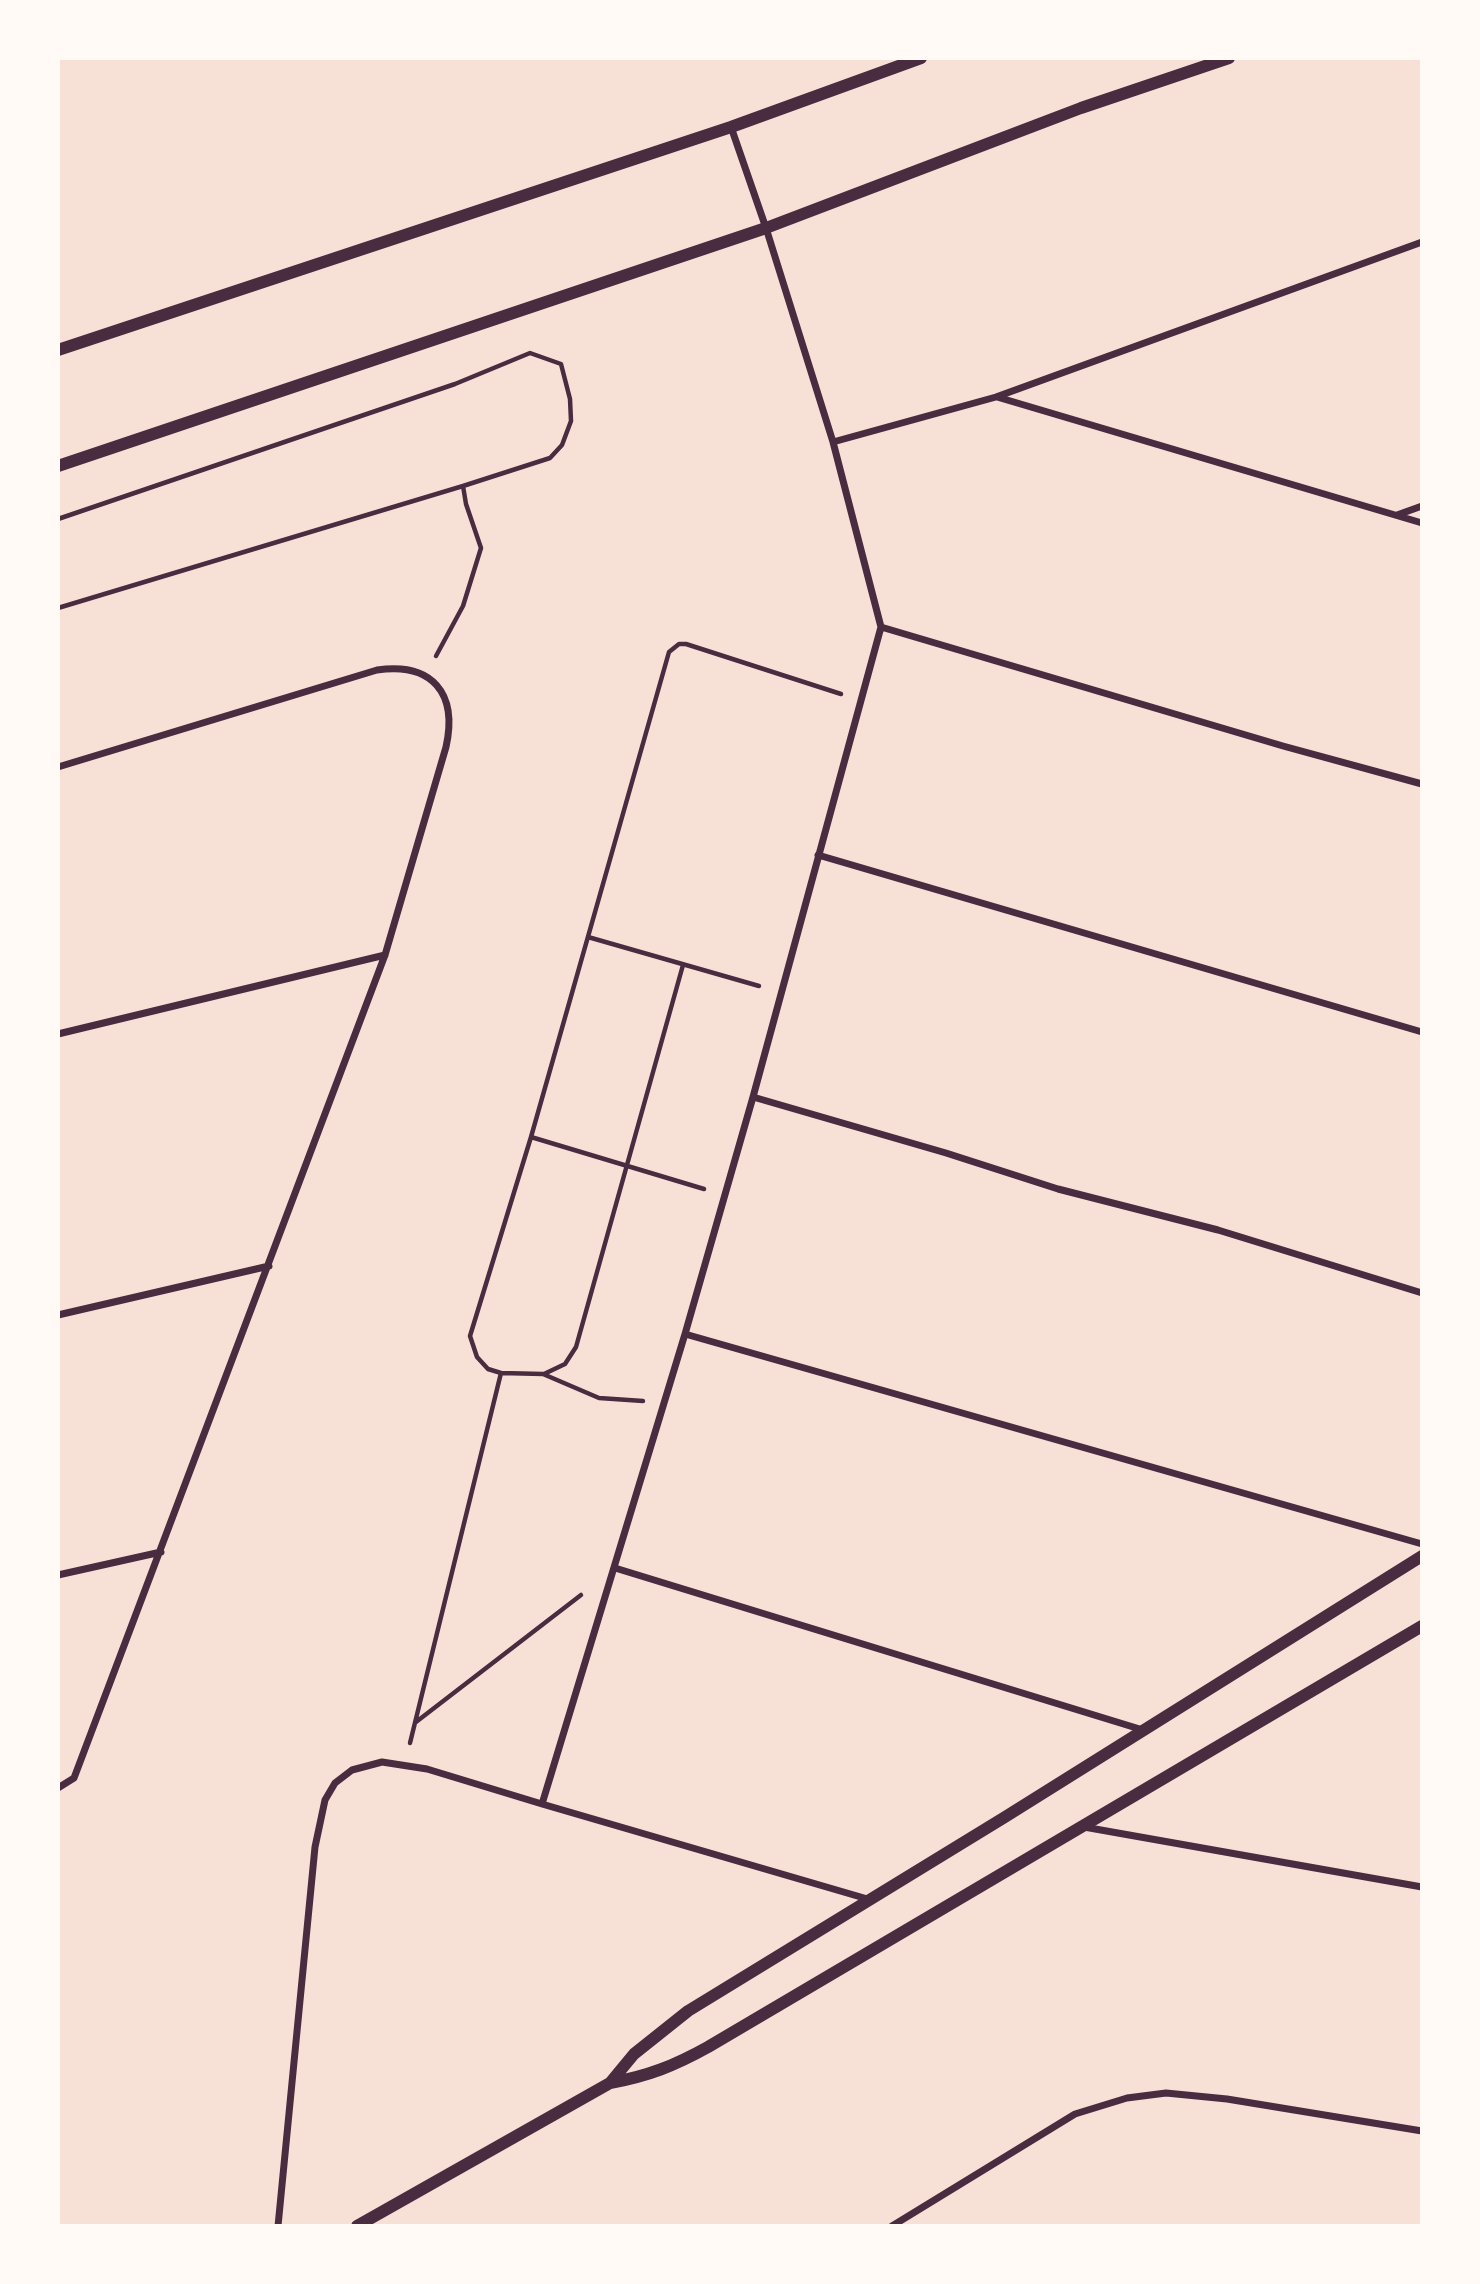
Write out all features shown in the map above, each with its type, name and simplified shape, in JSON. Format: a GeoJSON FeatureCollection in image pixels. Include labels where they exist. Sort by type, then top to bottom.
{"type":"FeatureCollection","features":[{"type":"Feature","properties":{"kind":"street"},"geometry":{"type":"LineString","coordinates":[[58,350],[731,127],[920,58]]}},
{"type":"Feature","properties":{"kind":"street"},"geometry":{"type":"LineString","coordinates":[[58,466],[766,228],[1081,108],[1229,58]]}},
{"type":"Feature","properties":{"kind":"street"},"geometry":{"type":"LineString","coordinates":[[542,1804],[725,1195],[880,627],[833,442],[766,228],[731,127]]}},
{"type":"Feature","properties":{"kind":"street"},"geometry":{"type":"LineString","coordinates":[[833,442],[996,397],[1422,242]]}},
{"type":"Feature","properties":{"kind":"street"},"geometry":{"type":"LineString","coordinates":[[996,397],[1422,523]]}},
{"type":"Feature","properties":{"kind":"street"},"geometry":{"type":"LineString","coordinates":[[1396,515],[1422,506]]}},
{"type":"Feature","properties":{"kind":"street"},"geometry":{"type":"LineString","coordinates":[[880,627],[1422,785]]}},
{"type":"Feature","properties":{"kind":"street"},"geometry":{"type":"LineString","coordinates":[[58,767],[377,670],[408,668],[425,675],[439,688],[446,701],[450,730],[385,955],[74,1778],[58,1788]]}},
{"type":"Feature","properties":{"kind":"street"},"geometry":{"type":"LineString","coordinates":[[818,855],[1422,1032]]}},
{"type":"Feature","properties":{"kind":"street"},"geometry":{"type":"LineString","coordinates":[[58,1034],[385,955]]}},
{"type":"Feature","properties":{"kind":"street"},"geometry":{"type":"LineString","coordinates":[[753,1097],[946,1153],[1058,1189],[1218,1230],[1422,1293]]}},
{"type":"Feature","properties":{"kind":"street"},"geometry":{"type":"LineString","coordinates":[[58,1315],[269,1266]]}},
{"type":"Feature","properties":{"kind":"street"},"geometry":{"type":"LineString","coordinates":[[685,1334],[1422,1544]]}},
{"type":"Feature","properties":{"kind":"street"},"geometry":{"type":"LineString","coordinates":[[58,1575],[161,1552]]}},
{"type":"Feature","properties":{"kind":"street"},"geometry":{"type":"LineString","coordinates":[[610,2083],[634,2054],[688,2011],[872,1900],[1422,1556]]}},
{"type":"Feature","properties":{"kind":"street"},"geometry":{"type":"LineString","coordinates":[[615,1568],[1143,1730]]}},
{"type":"Feature","properties":{"kind":"street"},"geometry":{"type":"LineString","coordinates":[[357,2226],[610,2083],[645,2077],[672,2067],[708,2047],[1422,1626]]}},
{"type":"Feature","properties":{"kind":"street"},"geometry":{"type":"LineString","coordinates":[[278,2226],[315,1847],[322,1810],[335,1783],[352,1770],[382,1762],[427,1769],[872,1900]]}},
{"type":"Feature","properties":{"kind":"street"},"geometry":{"type":"LineString","coordinates":[[1083,1826],[1422,1887]]}},
{"type":"Feature","properties":{"kind":"street"},"geometry":{"type":"LineString","coordinates":[[891,2226],[1075,2114],[1127,2098],[1166,2093],[1227,2099],[1422,2131]]}},
{"type":"Feature","properties":{"kind":"path"},"geometry":{"type":"LineString","coordinates":[[58,519],[455,384],[530,353],[561,364],[570,399],[571,421],[562,445],[550,458],[58,608]]}},
{"type":"Feature","properties":{"kind":"path"},"geometry":{"type":"LineString","coordinates":[[425,675],[463,606],[481,548],[466,504],[463,486]]}},
{"type":"Feature","properties":{"kind":"path"},"geometry":{"type":"LineString","coordinates":[[664,1402],[599,1398],[543,1374],[501,1373],[488,1369],[477,1357],[470,1336],[531,1137],[669,652],[673,647],[686,644],[861,700]]}},
{"type":"Feature","properties":{"kind":"path"},"geometry":{"type":"LineString","coordinates":[[588,937],[781,993]]}},
{"type":"Feature","properties":{"kind":"path"},"geometry":{"type":"LineString","coordinates":[[543,1374],[565,1364],[576,1348],[683,965]]}},
{"type":"Feature","properties":{"kind":"path"},"geometry":{"type":"LineString","coordinates":[[531,1137],[725,1195]]}},
{"type":"Feature","properties":{"kind":"path"},"geometry":{"type":"LineString","coordinates":[[405,1765],[501,1373]]}},
{"type":"Feature","properties":{"kind":"path"},"geometry":{"type":"LineString","coordinates":[[416,1722],[615,1568]]}}]}
